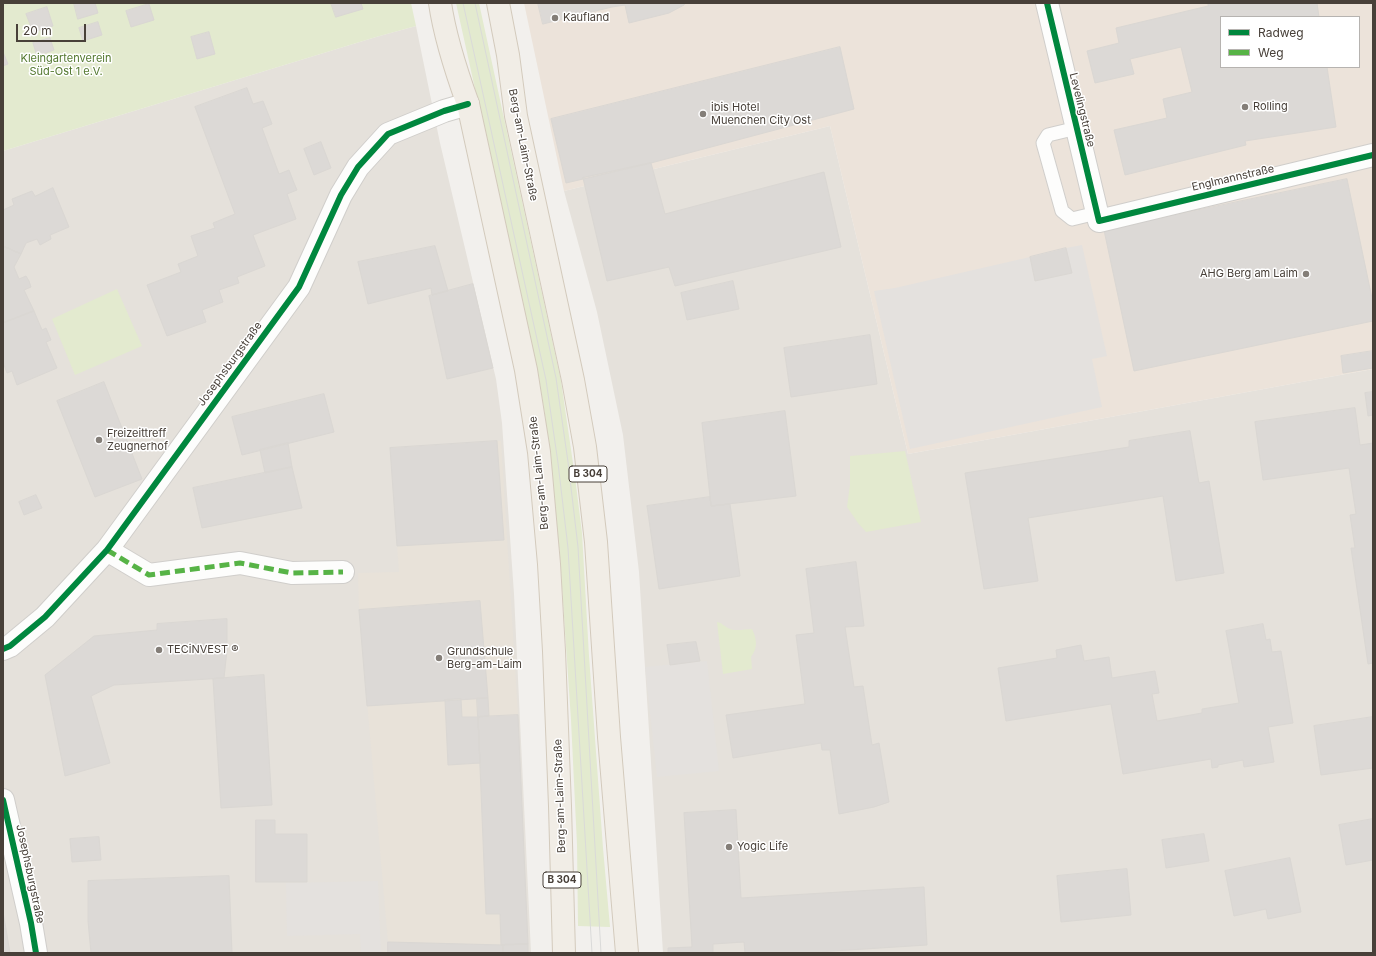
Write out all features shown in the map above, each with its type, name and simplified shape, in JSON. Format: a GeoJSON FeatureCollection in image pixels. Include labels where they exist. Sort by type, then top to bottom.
{"type":"FeatureCollection","features":[{"type":"Feature","properties":{"kind":"main road","name":"Berg-am-Laim-Straße"},"geometry":{"type":"LineString","coordinates":[[440,3],[443,22],[456,72],[468,104],[526,370],[539,452],[549,564],[554,651],[564,953]]}},
{"type":"Feature","properties":{"kind":"main road","name":"Berg-am-Laim-Straße"},"geometry":{"type":"LineString","coordinates":[[498,3],[508,54],[516,116],[573,380],[585,447],[596,542],[626,953]]}},
{"type":"Feature","properties":{"kind":"street","name":"Levelingstraße"},"geometry":{"type":"LineString","coordinates":[[1047,3],[1098,217]]}},
{"type":"Feature","properties":{"kind":"street","name":"Josephsburgstraße"},"geometry":{"type":"LineString","coordinates":[[3,649],[10,646],[45,617],[107,550],[300,286],[341,195],[358,167],[388,134],[444,111],[468,104]]}},
{"type":"Feature","properties":{"kind":"street","name":"Englmannstraße"},"geometry":{"type":"LineString","coordinates":[[1098,217],[1373,155]]}},
{"type":"Feature","properties":{"kind":"street"},"geometry":{"type":"LineString","coordinates":[[107,550],[149,575],[240,563],[292,573],[343,572]]}},
{"type":"Feature","properties":{"kind":"street","name":"Josephsburgstraße"},"geometry":{"type":"LineString","coordinates":[[3,800],[31,922],[36,953]]}},
{"type":"Feature","properties":{"kind":"lane"},"geometry":{"type":"LineString","coordinates":[[1077,128],[1048,135],[1043,143],[1062,211],[1072,219],[1098,217]]}},
{"type":"Feature","properties":{"kind":"shaded area"},"geometry":{"type":"Polygon","coordinates":[[[524,3],[1373,3],[1373,369],[908,454],[830,126],[564,191],[524,3]]]}},
{"type":"Feature","properties":{"kind":"shaded area"},"geometry":{"type":"Polygon","coordinates":[[[416,26],[440,143],[496,379],[502,423],[514,594],[531,953],[3,953],[3,151],[416,26]]]}},
{"type":"Feature","properties":{"kind":"shaded area"},"geometry":{"type":"Polygon","coordinates":[[[830,126],[908,454],[1373,369],[1373,953],[663,953],[639,572],[623,435],[597,312],[564,191],[830,126]]]}},
{"type":"Feature","properties":{"kind":"shaded area"},"geometry":{"type":"Polygon","coordinates":[[[1082,245],[1107,356],[1092,359],[1102,407],[910,449],[874,291],[895,288],[1030,257],[1035,281],[1071,273],[1066,248],[1082,245]]]}},
{"type":"Feature","properties":{"kind":"shaded area","name":"Grundschule Berg-am-Laim"},"geometry":{"type":"Polygon","coordinates":[[[501,441],[518,715],[528,953],[388,953],[359,610],[358,573],[399,572],[390,448],[501,441]]]}},
{"type":"Feature","properties":{"kind":"shaded area"},"geometry":{"type":"Polygon","coordinates":[[[707,661],[719,771],[657,777],[645,667],[707,661]]]}},
{"type":"Feature","properties":{"kind":"shaded area"},"geometry":{"type":"Polygon","coordinates":[[[378,881],[381,953],[361,953],[360,934],[287,936],[286,883],[378,881]]]}},
{"type":"Feature","properties":{"kind":"green space","name":"Kleingartenverein Süd-Ost 1 e.V."},"geometry":{"type":"Polygon","coordinates":[[[3,3],[411,3],[416,26],[3,151],[3,3]]]}},
{"type":"Feature","properties":{"kind":"green space"},"geometry":{"type":"Polygon","coordinates":[[[456,3],[479,3],[561,381],[582,533],[589,656],[610,927],[578,926],[577,845],[571,720],[560,557],[545,415],[538,373],[456,3]]]}},
{"type":"Feature","properties":{"kind":"green space"},"geometry":{"type":"Polygon","coordinates":[[[117,289],[142,346],[75,375],[52,319],[117,289]]]}},
{"type":"Feature","properties":{"kind":"green space"},"geometry":{"type":"Polygon","coordinates":[[[905,451],[921,522],[866,532],[847,507],[850,485],[850,456],[905,451]]]}},
{"type":"Feature","properties":{"kind":"green space"},"geometry":{"type":"Polygon","coordinates":[[[717,622],[734,630],[752,629],[755,636],[756,647],[751,657],[752,669],[723,674],[717,622]]]}},
{"type":"Feature","properties":{"kind":"building"},"geometry":{"type":"Polygon","coordinates":[[[74,3],[95,3],[98,13],[78,19],[74,3]]]}},
{"type":"Feature","properties":{"kind":"building"},"geometry":{"type":"Polygon","coordinates":[[[331,3],[361,3],[363,9],[336,17],[331,3]]]}},
{"type":"Feature","properties":{"kind":"building","name":"Kaufland"},"geometry":{"type":"Polygon","coordinates":[[[538,3],[685,3],[669,13],[629,23],[625,5],[543,24],[538,3]]]}},
{"type":"Feature","properties":{"kind":"building"},"geometry":{"type":"Polygon","coordinates":[[[1208,3],[1317,3],[1319,16],[1220,16],[1220,68],[1327,68],[1336,127],[1245,141],[1246,145],[1125,175],[1114,130],[1167,118],[1163,99],[1192,92],[1181,47],[1130,59],[1134,74],[1095,83],[1087,51],[1119,43],[1116,28],[1208,6],[1208,3]]]}},
{"type":"Feature","properties":{"kind":"building"},"geometry":{"type":"Polygon","coordinates":[[[149,4],[154,20],[131,27],[126,11],[149,4]]]}},
{"type":"Feature","properties":{"kind":"building"},"geometry":{"type":"Polygon","coordinates":[[[47,7],[53,26],[33,32],[26,14],[47,7]]]}},
{"type":"Feature","properties":{"kind":"building"},"geometry":{"type":"Polygon","coordinates":[[[98,22],[102,35],[83,41],[79,28],[98,22]]]}},
{"type":"Feature","properties":{"kind":"building"},"geometry":{"type":"Polygon","coordinates":[[[209,32],[215,54],[197,59],[191,37],[209,32]]]}},
{"type":"Feature","properties":{"kind":"building"},"geometry":{"type":"Polygon","coordinates":[[[50,38],[54,50],[37,56],[33,43],[50,38]]]}},
{"type":"Feature","properties":{"kind":"building","name":"ibis Hotel Muenchen City Ost"},"geometry":{"type":"Polygon","coordinates":[[[840,47],[854,109],[651,163],[566,183],[551,119],[840,47]]]}},
{"type":"Feature","properties":{"kind":"building"},"geometry":{"type":"Polygon","coordinates":[[[3,52],[8,64],[3,66],[3,52]]]}},
{"type":"Feature","properties":{"kind":"building"},"geometry":{"type":"Polygon","coordinates":[[[247,88],[253,104],[263,101],[272,124],[262,128],[279,174],[289,170],[297,190],[287,194],[296,219],[253,235],[265,266],[237,277],[239,283],[219,290],[223,302],[202,310],[206,322],[167,336],[147,285],[181,272],[178,264],[198,256],[191,236],[215,228],[213,223],[235,214],[195,107],[247,88]]]}},
{"type":"Feature","properties":{"kind":"building"},"geometry":{"type":"Polygon","coordinates":[[[321,142],[331,168],[314,175],[304,149],[321,142]]]}},
{"type":"Feature","properties":{"kind":"building"},"geometry":{"type":"Polygon","coordinates":[[[651,163],[665,214],[824,172],[841,247],[675,286],[669,267],[607,281],[583,178],[651,163]]]}},
{"type":"Feature","properties":{"kind":"building"},"geometry":{"type":"Polygon","coordinates":[[[1347,179],[1373,303],[1373,321],[1134,371],[1104,230],[1347,179]]]}},
{"type":"Feature","properties":{"kind":"building"},"geometry":{"type":"Polygon","coordinates":[[[53,188],[69,227],[50,235],[51,239],[40,245],[37,239],[26,243],[21,254],[3,246],[3,210],[14,205],[12,199],[32,191],[35,196],[53,188]]]}},
{"type":"Feature","properties":{"kind":"building"},"geometry":{"type":"Polygon","coordinates":[[[3,246],[21,254],[14,267],[19,279],[26,276],[29,281],[31,287],[24,290],[34,311],[3,323],[3,246]]]}},
{"type":"Feature","properties":{"kind":"building"},"geometry":{"type":"Polygon","coordinates":[[[435,246],[448,291],[432,295],[431,288],[368,304],[358,262],[435,246]]]}},
{"type":"Feature","properties":{"kind":"building"},"geometry":{"type":"Polygon","coordinates":[[[1066,248],[1072,273],[1035,281],[1030,257],[1066,248]]]}},
{"type":"Feature","properties":{"kind":"building"},"geometry":{"type":"Polygon","coordinates":[[[733,281],[739,309],[687,320],[681,293],[733,281]]]}},
{"type":"Feature","properties":{"kind":"building"},"geometry":{"type":"Polygon","coordinates":[[[473,284],[493,368],[447,379],[429,296],[473,284]]]}},
{"type":"Feature","properties":{"kind":"building"},"geometry":{"type":"Polygon","coordinates":[[[34,311],[42,330],[46,328],[51,340],[46,342],[57,368],[17,385],[12,371],[7,373],[3,362],[3,323],[34,311]]]}},
{"type":"Feature","properties":{"kind":"building"},"geometry":{"type":"Polygon","coordinates":[[[870,335],[877,384],[791,397],[784,348],[870,335]]]}},
{"type":"Feature","properties":{"kind":"building"},"geometry":{"type":"Polygon","coordinates":[[[1373,351],[1373,368],[1343,373],[1341,356],[1373,351]]]}},
{"type":"Feature","properties":{"kind":"building","name":"Freizeittreff Zeugnerhof"},"geometry":{"type":"Polygon","coordinates":[[[104,382],[142,479],[95,497],[57,401],[104,382]]]}},
{"type":"Feature","properties":{"kind":"building"},"geometry":{"type":"Polygon","coordinates":[[[1373,392],[1373,415],[1368,416],[1365,393],[1373,392]]]}},
{"type":"Feature","properties":{"kind":"building"},"geometry":{"type":"Polygon","coordinates":[[[324,394],[334,432],[242,455],[232,417],[324,394]]]}},
{"type":"Feature","properties":{"kind":"building"},"geometry":{"type":"Polygon","coordinates":[[[1355,408],[1360,445],[1373,443],[1373,663],[1368,664],[1351,548],[1355,548],[1350,515],[1356,514],[1349,468],[1263,480],[1255,422],[1355,408]]]}},
{"type":"Feature","properties":{"kind":"building"},"geometry":{"type":"Polygon","coordinates":[[[785,411],[796,496],[711,506],[702,423],[785,411]]]}},
{"type":"Feature","properties":{"kind":"building"},"geometry":{"type":"Polygon","coordinates":[[[1190,431],[1199,483],[1209,481],[1224,573],[1176,581],[1163,496],[1028,518],[1038,581],[984,589],[965,473],[1129,447],[1129,441],[1190,431]]]}},
{"type":"Feature","properties":{"kind":"building"},"geometry":{"type":"Polygon","coordinates":[[[497,441],[504,540],[397,546],[390,448],[497,441]]]}},
{"type":"Feature","properties":{"kind":"building"},"geometry":{"type":"Polygon","coordinates":[[[288,443],[292,467],[265,473],[260,450],[288,443]]]}},
{"type":"Feature","properties":{"kind":"building"},"geometry":{"type":"Polygon","coordinates":[[[292,467],[302,508],[202,528],[193,488],[292,467]]]}},
{"type":"Feature","properties":{"kind":"building"},"geometry":{"type":"Polygon","coordinates":[[[36,495],[42,508],[24,515],[19,502],[36,495]]]}},
{"type":"Feature","properties":{"kind":"building"},"geometry":{"type":"Polygon","coordinates":[[[710,497],[711,506],[730,504],[740,576],[659,589],[647,506],[710,497]]]}},
{"type":"Feature","properties":{"kind":"building"},"geometry":{"type":"Polygon","coordinates":[[[856,562],[864,626],[845,627],[854,687],[863,686],[872,745],[879,743],[889,802],[874,807],[839,814],[830,750],[822,750],[821,743],[733,758],[726,715],[805,704],[796,635],[814,633],[806,569],[856,562]]]}},
{"type":"Feature","properties":{"kind":"building"},"geometry":{"type":"Polygon","coordinates":[[[480,601],[488,698],[367,706],[359,610],[480,601]]]}},
{"type":"Feature","properties":{"kind":"building"},"geometry":{"type":"Polygon","coordinates":[[[227,619],[227,650],[224,678],[114,685],[91,696],[110,763],[65,776],[45,675],[94,636],[157,630],[157,624],[227,619]]]}},
{"type":"Feature","properties":{"kind":"building"},"geometry":{"type":"Polygon","coordinates":[[[1263,624],[1266,640],[1270,639],[1272,652],[1281,651],[1293,723],[1268,727],[1274,762],[1244,767],[1243,760],[1218,765],[1218,767],[1212,768],[1211,759],[1123,774],[1111,704],[1006,721],[998,668],[1057,658],[1056,650],[1081,645],[1084,661],[1109,657],[1112,678],[1155,671],[1159,693],[1152,694],[1157,721],[1202,713],[1202,709],[1239,703],[1226,631],[1263,624]]]}},
{"type":"Feature","properties":{"kind":"building"},"geometry":{"type":"Polygon","coordinates":[[[696,642],[700,661],[670,665],[667,645],[696,642]]]}},
{"type":"Feature","properties":{"kind":"building"},"geometry":{"type":"Polygon","coordinates":[[[264,675],[272,805],[221,808],[213,679],[264,675]]]}},
{"type":"Feature","properties":{"kind":"building"},"geometry":{"type":"Polygon","coordinates":[[[477,698],[488,698],[489,716],[478,717],[477,698]]]}},
{"type":"Feature","properties":{"kind":"building"},"geometry":{"type":"Polygon","coordinates":[[[461,699],[462,717],[478,717],[480,763],[448,765],[445,700],[461,699]]]}},
{"type":"Feature","properties":{"kind":"building"},"geometry":{"type":"Polygon","coordinates":[[[518,715],[528,944],[501,945],[500,914],[486,914],[478,717],[518,715]]]}},
{"type":"Feature","properties":{"kind":"building"},"geometry":{"type":"Polygon","coordinates":[[[1373,717],[1373,768],[1321,775],[1314,726],[1373,717]]]}},
{"type":"Feature","properties":{"kind":"building"},"geometry":{"type":"Polygon","coordinates":[[[736,810],[741,898],[924,887],[927,945],[802,953],[745,953],[744,942],[713,944],[713,953],[668,953],[668,948],[692,947],[684,813],[736,810]]]}},
{"type":"Feature","properties":{"kind":"building"},"geometry":{"type":"Polygon","coordinates":[[[1373,819],[1373,860],[1346,865],[1339,825],[1373,819]]]}},
{"type":"Feature","properties":{"kind":"building"},"geometry":{"type":"Polygon","coordinates":[[[256,820],[275,820],[275,834],[307,834],[307,882],[256,882],[256,820]]]}},
{"type":"Feature","properties":{"kind":"building"},"geometry":{"type":"Polygon","coordinates":[[[1204,834],[1209,861],[1166,868],[1162,840],[1204,834]]]}},
{"type":"Feature","properties":{"kind":"building"},"geometry":{"type":"Polygon","coordinates":[[[99,837],[101,860],[72,862],[70,839],[99,837]]]}},
{"type":"Feature","properties":{"kind":"building"},"geometry":{"type":"Polygon","coordinates":[[[1290,858],[1301,912],[1268,919],[1266,909],[1234,916],[1225,871],[1290,858]]]}},
{"type":"Feature","properties":{"kind":"building"},"geometry":{"type":"Polygon","coordinates":[[[1127,869],[1131,915],[1061,922],[1057,876],[1127,869]]]}},
{"type":"Feature","properties":{"kind":"building"},"geometry":{"type":"Polygon","coordinates":[[[229,876],[232,953],[91,953],[88,921],[88,881],[229,876]]]}},
{"type":"Feature","properties":{"kind":"building"},"geometry":{"type":"Polygon","coordinates":[[[3,912],[6,929],[3,930],[3,912]]]}},
{"type":"Feature","properties":{"kind":"building"},"geometry":{"type":"Polygon","coordinates":[[[6,929],[10,953],[3,953],[3,930],[6,929]]]}},
{"type":"Feature","properties":{"kind":"building"},"geometry":{"type":"Polygon","coordinates":[[[388,942],[503,945],[503,953],[388,953],[388,942]]]}},
{"type":"Feature","properties":{"kind":"building"},"geometry":{"type":"Polygon","coordinates":[[[528,944],[528,953],[503,953],[503,945],[528,944]]]}},
{"type":"Feature","properties":{"kind":"tram line"},"geometry":{"type":"LineString","coordinates":[[463,3],[546,380],[558,463],[568,548],[592,953]]}},
{"type":"Feature","properties":{"kind":"tram line"},"geometry":{"type":"LineString","coordinates":[[475,3],[556,378],[568,462],[578,547],[601,953]]}},
{"type":"Feature","properties":{"kind":"marked path"},"geometry":{"type":"LineString","coordinates":[[107,550],[149,575],[240,563],[292,573],[343,572]]}},
{"type":"Feature","properties":{"kind":"cycle path"},"geometry":{"type":"LineString","coordinates":[[1047,3],[1099,221],[1373,155]]}},
{"type":"Feature","properties":{"kind":"cycle path"},"geometry":{"type":"LineString","coordinates":[[3,649],[10,646],[45,617],[107,550],[299,287],[341,195],[358,167],[388,134],[444,111],[468,104]]}},
{"type":"Feature","properties":{"kind":"cycle path"},"geometry":{"type":"LineString","coordinates":[[3,800],[31,923],[36,953]]}},
{"type":"Feature","properties":{"kind":"place","name":"Kaufland"},"geometry":{"type":"Point","coordinates":[555,18]}},
{"type":"Feature","properties":{"kind":"place","name":"Rolling"},"geometry":{"type":"Point","coordinates":[1245,107]}},
{"type":"Feature","properties":{"kind":"place","name":"ibis Hotel Muenchen City Ost"},"geometry":{"type":"Point","coordinates":[703,114]}},
{"type":"Feature","properties":{"kind":"place","name":"AHG Berg am Laim"},"geometry":{"type":"Point","coordinates":[1306,274]}},
{"type":"Feature","properties":{"kind":"place","name":"Freizeittreff Zeugnerhof"},"geometry":{"type":"Point","coordinates":[99,440]}},
{"type":"Feature","properties":{"kind":"place","name":"TECiNVEST ®"},"geometry":{"type":"Point","coordinates":[159,650]}},
{"type":"Feature","properties":{"kind":"place","name":"Grundschule Berg-am-Laim"},"geometry":{"type":"Point","coordinates":[439,658]}},
{"type":"Feature","properties":{"kind":"place","name":"Yogic Life"},"geometry":{"type":"Point","coordinates":[729,847]}}]}
